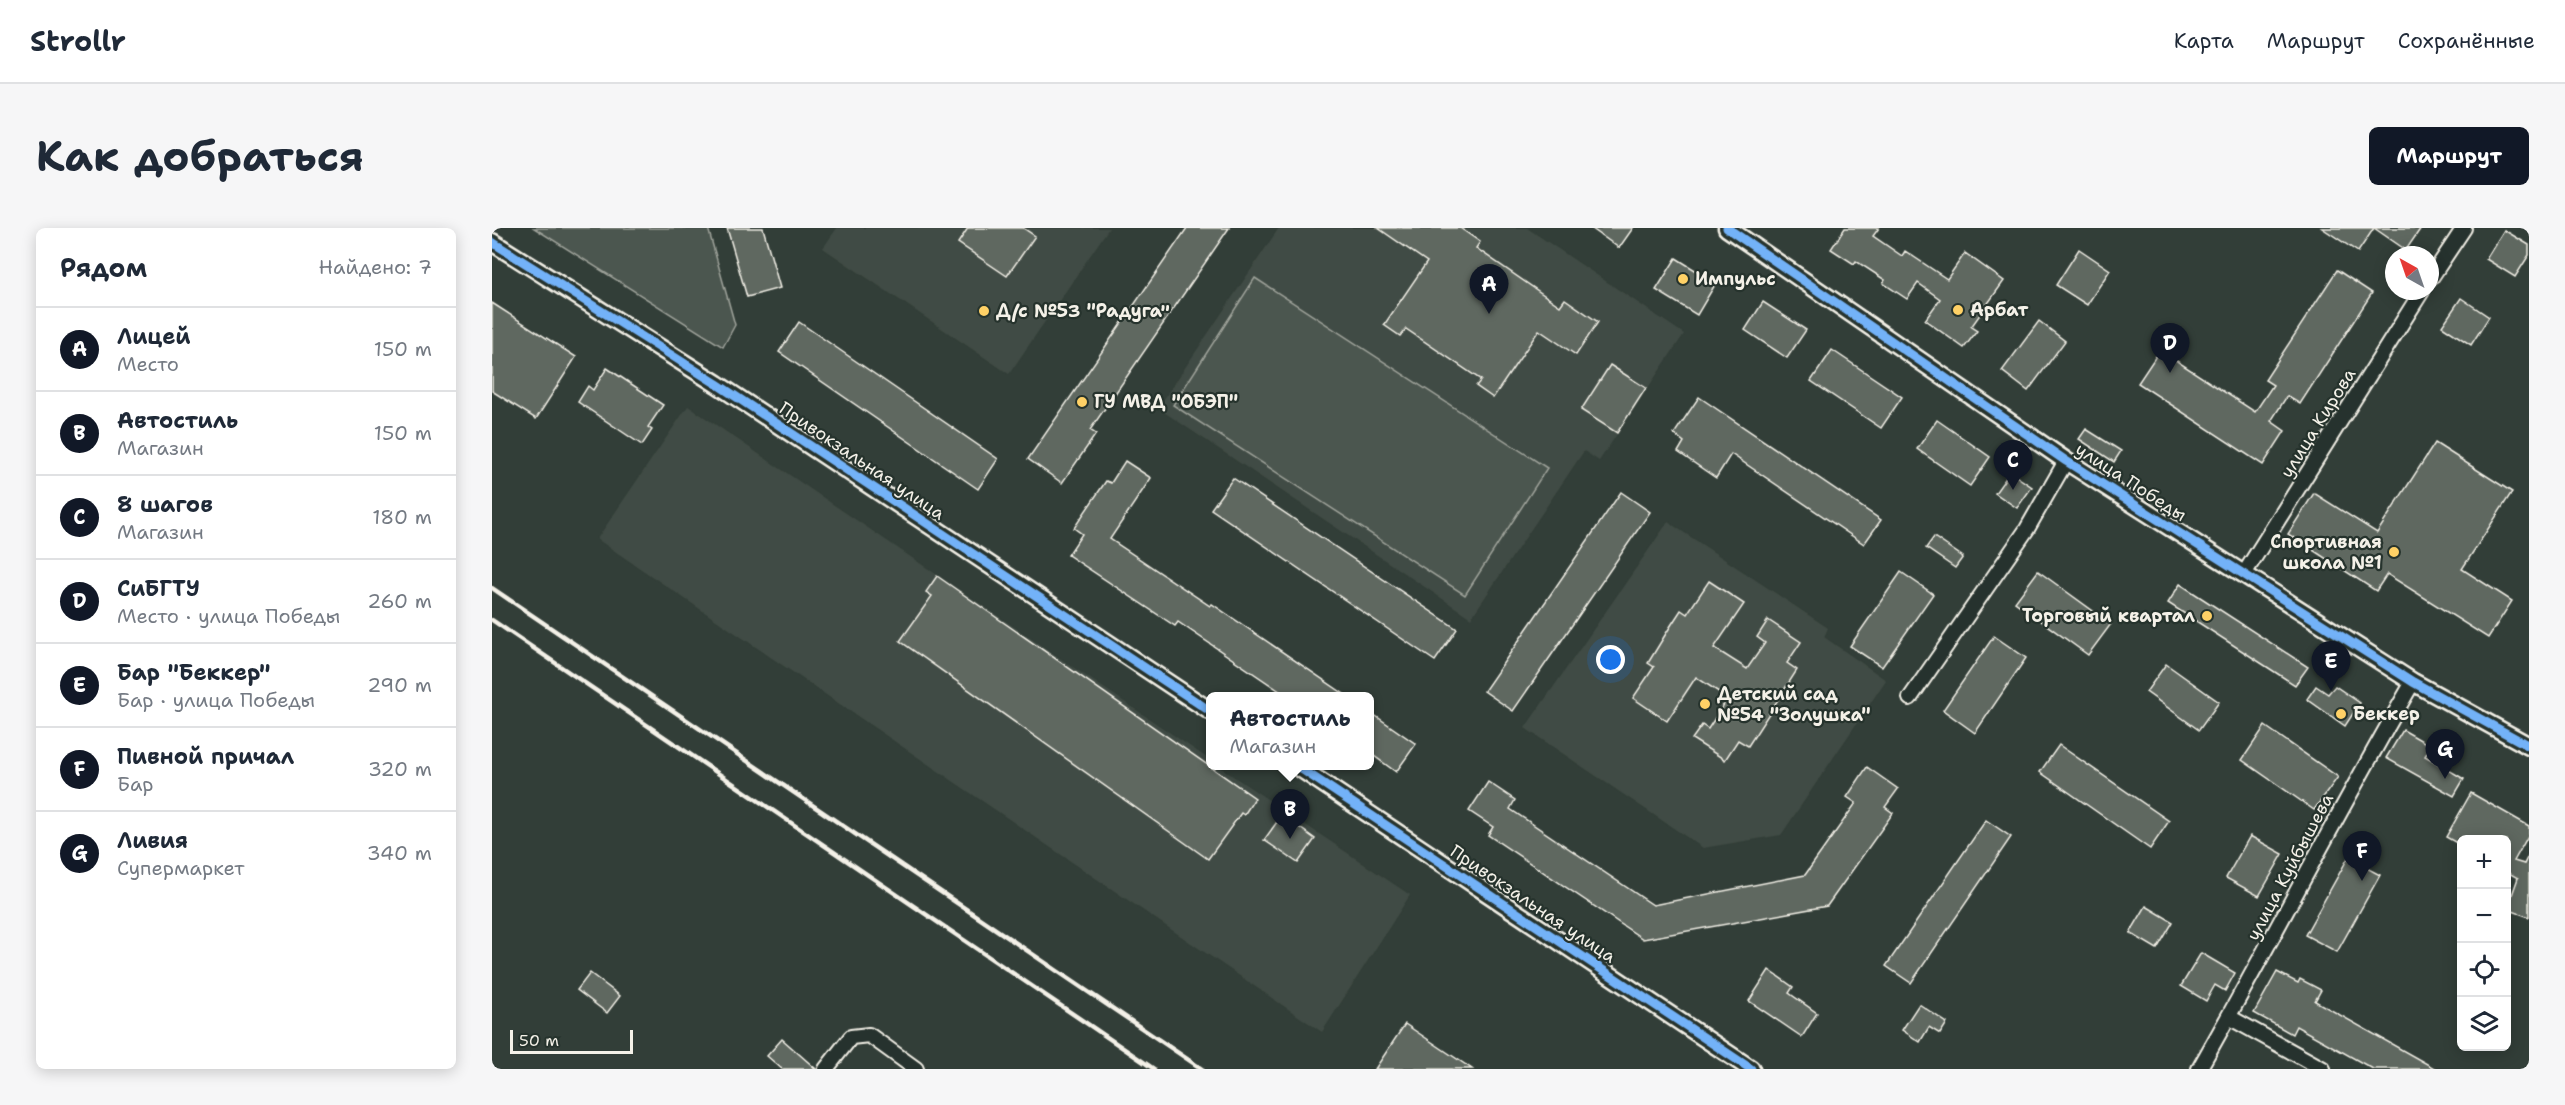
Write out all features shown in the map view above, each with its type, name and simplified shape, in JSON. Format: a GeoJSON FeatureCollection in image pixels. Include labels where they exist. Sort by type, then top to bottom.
{"type":"FeatureCollection","features":[{"type":"Feature","properties":{"kind":"street"},"geometry":{"type":"LineString","coordinates":[[2439,266],[2464,228]]}},
{"type":"Feature","properties":{"kind":"street","name":"улица Победы"},"geometry":{"type":"LineString","coordinates":[[1729,229],[2066,460],[2413,682],[2529,746]]}},
{"type":"Feature","properties":{"kind":"street","name":"Привокзальная улица"},"geometry":{"type":"LineString","coordinates":[[492,242],[662,348],[1206,708]]}},
{"type":"Feature","properties":{"kind":"street","name":"улица Кирова"},"geometry":{"type":"LineString","coordinates":[[2244,574],[2416,300]]}},
{"type":"Feature","properties":{"kind":"street"},"geometry":{"type":"LineString","coordinates":[[1910,698],[2027,529],[2066,460]]}},
{"type":"Feature","properties":{"kind":"street","name":"улица Куйбышева"},"geometry":{"type":"LineString","coordinates":[[2199,1069],[2367,761],[2413,682]]}},
{"type":"Feature","properties":{"kind":"street","name":"Привокзальная улица"},"geometry":{"type":"LineString","coordinates":[[1304,770],[1751,1069]]}},
{"type":"Feature","properties":{"kind":"street"},"geometry":{"type":"LineString","coordinates":[[2229,1017],[2323,1069]]}},
{"type":"Feature","properties":{"kind":"street"},"geometry":{"type":"LineString","coordinates":[[826,1069],[851,1037],[869,1035],[916,1069]]}},
{"type":"Feature","properties":{"kind":"shaded area"},"geometry":{"type":"Polygon","coordinates":[[[534,228],[708,228],[735,325],[723,347],[534,228]]]}},
{"type":"Feature","properties":{"kind":"shaded area","name":"Д/с №53 \"Радуга\""},"geometry":{"type":"Polygon","coordinates":[[[837,228],[1109,228],[1009,374],[823,248],[837,228]]]}},
{"type":"Feature","properties":{"kind":"shaded area"},"geometry":{"type":"Polygon","coordinates":[[[1279,228],[1527,228],[1684,334],[1599,461],[1584,451],[1471,618],[1158,408],[1279,228]]]}},
{"type":"Feature","properties":{"kind":"shaded area"},"geometry":{"type":"Polygon","coordinates":[[[1255,278],[1547,468],[1465,595],[1173,405],[1255,278]]]}},
{"type":"Feature","properties":{"kind":"shaded area"},"geometry":{"type":"Polygon","coordinates":[[[688,406],[1206,757],[1206,770],[1224,770],[1410,895],[1322,1032],[597,539],[688,406]]]}},
{"type":"Feature","properties":{"kind":"shaded area","name":"Детский сад №54 \"Золушка\""},"geometry":{"type":"Polygon","coordinates":[[[1668,522],[1828,628],[1824,637],[1886,680],[1781,835],[1703,848],[1525,728],[1668,522]]]}},
{"type":"Feature","properties":{"kind":"building"},"geometry":{"type":"Polygon","coordinates":[[[727,228],[763,228],[780,288],[747,297],[727,228]]]}},
{"type":"Feature","properties":{"kind":"building"},"geometry":{"type":"Polygon","coordinates":[[[968,228],[1023,228],[1035,236],[1007,276],[958,243],[968,228]]]}},
{"type":"Feature","properties":{"kind":"building"},"geometry":{"type":"Polygon","coordinates":[[[1187,228],[1229,228],[1090,430],[1096,434],[1062,483],[1028,459],[1187,228]]]}},
{"type":"Feature","properties":{"kind":"building"},"geometry":{"type":"Polygon","coordinates":[[[1378,228],[1460,228],[1480,242],[1476,248],[1560,306],[1565,299],[1598,322],[1576,355],[1539,330],[1493,398],[1476,386],[1481,380],[1406,329],[1400,336],[1384,325],[1427,262],[1378,228]]]}},
{"type":"Feature","properties":{"kind":"building"},"geometry":{"type":"Polygon","coordinates":[[[1591,228],[1633,228],[1619,248],[1591,228]]]}},
{"type":"Feature","properties":{"kind":"building"},"geometry":{"type":"Polygon","coordinates":[[[1845,228],[1879,228],[1873,236],[1902,256],[1905,251],[1947,279],[1965,253],[2004,281],[1971,327],[1977,331],[1964,348],[1925,320],[1940,299],[1918,283],[1907,299],[1883,283],[1885,280],[1856,261],[1854,264],[1831,249],[1845,228]]]}},
{"type":"Feature","properties":{"kind":"building"},"geometry":{"type":"Polygon","coordinates":[[[2322,228],[2374,228],[2358,252],[2322,228]]]}},
{"type":"Feature","properties":{"kind":"building"},"geometry":{"type":"Polygon","coordinates":[[[2374,228],[2421,228],[2409,246],[2400,246],[2374,228]]]}},
{"type":"Feature","properties":{"kind":"building"},"geometry":{"type":"Polygon","coordinates":[[[2504,230],[2529,245],[2529,255],[2515,277],[2486,259],[2504,230]]]}},
{"type":"Feature","properties":{"kind":"building"},"geometry":{"type":"Polygon","coordinates":[[[2079,249],[2110,270],[2087,305],[2056,285],[2079,249]]]}},
{"type":"Feature","properties":{"kind":"building"},"geometry":{"type":"Polygon","coordinates":[[[1676,258],[1716,283],[1697,315],[1656,290],[1676,258]]]}},
{"type":"Feature","properties":{"kind":"building"},"geometry":{"type":"Polygon","coordinates":[[[2337,270],[2372,293],[2300,404],[2287,396],[2271,421],[2285,431],[2263,465],[2138,383],[2160,350],[2255,412],[2273,385],[2265,380],[2337,270]]]}},
{"type":"Feature","properties":{"kind":"building"},"geometry":{"type":"Polygon","coordinates":[[[2461,298],[2489,317],[2471,345],[2442,326],[2461,298]]]}},
{"type":"Feature","properties":{"kind":"building"},"geometry":{"type":"Polygon","coordinates":[[[1763,302],[1806,330],[1787,358],[1745,330],[1763,302]]]}},
{"type":"Feature","properties":{"kind":"building"},"geometry":{"type":"Polygon","coordinates":[[[492,303],[576,357],[536,419],[492,391],[492,303]]]}},
{"type":"Feature","properties":{"kind":"building"},"geometry":{"type":"Polygon","coordinates":[[[2039,321],[2065,341],[2028,391],[2002,371],[2039,321]]]}},
{"type":"Feature","properties":{"kind":"building"},"geometry":{"type":"Polygon","coordinates":[[[799,322],[998,459],[978,489],[779,352],[799,322]]]}},
{"type":"Feature","properties":{"kind":"building"},"geometry":{"type":"Polygon","coordinates":[[[1832,350],[1902,397],[1881,428],[1811,381],[1832,350]]]}},
{"type":"Feature","properties":{"kind":"building"},"geometry":{"type":"Polygon","coordinates":[[[1610,365],[1646,388],[1617,433],[1581,410],[1610,365]]]}},
{"type":"Feature","properties":{"kind":"building"},"geometry":{"type":"Polygon","coordinates":[[[607,368],[663,405],[648,427],[652,430],[642,445],[578,402],[588,386],[593,390],[607,368]]]}},
{"type":"Feature","properties":{"kind":"building"},"geometry":{"type":"Polygon","coordinates":[[[1699,397],[1881,520],[1864,544],[1731,454],[1716,478],[1678,452],[1684,442],[1674,434],[1699,397]]]}},
{"type":"Feature","properties":{"kind":"building"},"geometry":{"type":"Polygon","coordinates":[[[1937,420],[1990,457],[1970,486],[1917,449],[1937,420]]]}},
{"type":"Feature","properties":{"kind":"building"},"geometry":{"type":"Polygon","coordinates":[[[2086,429],[2121,451],[2114,462],[2079,439],[2086,429]]]}},
{"type":"Feature","properties":{"kind":"building","name":"Спортивная школа №1"},"geometry":{"type":"Polygon","coordinates":[[[2435,443],[2512,492],[2462,569],[2512,601],[2488,638],[2387,574],[2376,591],[2288,534],[2314,493],[2377,533],[2435,443]]]}},
{"type":"Feature","properties":{"kind":"building"},"geometry":{"type":"Polygon","coordinates":[[[1125,461],[1151,478],[1110,539],[1210,606],[1212,604],[1341,692],[1281,692],[1178,622],[1175,626],[1068,555],[1082,534],[1074,528],[1106,481],[1111,483],[1125,461]]]}},
{"type":"Feature","properties":{"kind":"building"},"geometry":{"type":"Polygon","coordinates":[[[2010,472],[2032,487],[2017,508],[1995,493],[2010,472]]]}},
{"type":"Feature","properties":{"kind":"building"},"geometry":{"type":"Polygon","coordinates":[[[1233,478],[1457,629],[1435,661],[1211,509],[1233,478]]]}},
{"type":"Feature","properties":{"kind":"building"},"geometry":{"type":"Polygon","coordinates":[[[1621,492],[1650,512],[1513,711],[1484,691],[1621,492]]]}},
{"type":"Feature","properties":{"kind":"building"},"geometry":{"type":"Polygon","coordinates":[[[1934,537],[1963,557],[1955,568],[1926,548],[1934,537]]]}},
{"type":"Feature","properties":{"kind":"building"},"geometry":{"type":"Polygon","coordinates":[[[2038,571],[2111,624],[2088,655],[2015,602],[2038,571]]]}},
{"type":"Feature","properties":{"kind":"building"},"geometry":{"type":"Polygon","coordinates":[[[1901,572],[1933,594],[1882,667],[1850,646],[1901,572]]]}},
{"type":"Feature","properties":{"kind":"building"},"geometry":{"type":"Polygon","coordinates":[[[937,576],[1206,764],[1206,770],[1215,770],[1255,798],[1244,815],[1241,813],[1208,859],[900,641],[932,596],[926,592],[937,576]]]}},
{"type":"Feature","properties":{"kind":"building"},"geometry":{"type":"Polygon","coordinates":[[[1709,581],[1744,604],[1714,648],[1747,669],[1765,643],[1757,637],[1768,620],[1801,642],[1787,663],[1797,670],[1748,746],[1738,740],[1725,760],[1692,739],[1702,725],[1708,729],[1728,698],[1696,677],[1667,721],[1633,698],[1654,667],[1648,663],[1681,610],[1687,614],[1709,581]]]}},
{"type":"Feature","properties":{"kind":"building"},"geometry":{"type":"Polygon","coordinates":[[[2180,584],[2308,667],[2295,685],[2168,603],[2180,584]]]}},
{"type":"Feature","properties":{"kind":"building"},"geometry":{"type":"Polygon","coordinates":[[[1994,636],[2026,658],[1975,733],[1943,710],[1994,636]]]}},
{"type":"Feature","properties":{"kind":"building"},"geometry":{"type":"Polygon","coordinates":[[[2166,664],[2219,702],[2199,730],[2146,692],[2166,664]]]}},
{"type":"Feature","properties":{"kind":"building","name":"Беккер"},"geometry":{"type":"Polygon","coordinates":[[[2316,686],[2328,694],[2335,686],[2360,703],[2345,726],[2307,699],[2316,686]]]}},
{"type":"Feature","properties":{"kind":"building"},"geometry":{"type":"Polygon","coordinates":[[[1374,715],[1416,744],[1396,772],[1374,756],[1374,715]]]}},
{"type":"Feature","properties":{"kind":"building"},"geometry":{"type":"Polygon","coordinates":[[[2265,726],[2338,777],[2314,810],[2242,760],[2265,726]]]}},
{"type":"Feature","properties":{"kind":"building"},"geometry":{"type":"Polygon","coordinates":[[[2403,730],[2431,746],[2425,756],[2464,779],[2454,796],[2386,758],[2403,730]]]}},
{"type":"Feature","properties":{"kind":"building"},"geometry":{"type":"Polygon","coordinates":[[[2059,745],[2169,821],[2150,849],[2040,772],[2059,745]]]}},
{"type":"Feature","properties":{"kind":"building"},"geometry":{"type":"Polygon","coordinates":[[[1867,767],[1898,789],[1885,807],[1893,813],[1827,906],[1643,939],[1488,835],[1493,827],[1469,811],[1488,782],[1515,800],[1510,809],[1653,905],[1805,875],[1856,803],[1847,797],[1867,767]]]}},
{"type":"Feature","properties":{"kind":"building"},"geometry":{"type":"Polygon","coordinates":[[[2471,793],[2529,826],[2529,834],[2514,861],[2524,864],[2529,854],[2529,917],[2511,910],[2511,898],[2518,878],[2511,874],[2511,835],[2457,835],[2457,843],[2446,837],[2471,793]]]}},
{"type":"Feature","properties":{"kind":"building"},"geometry":{"type":"Polygon","coordinates":[[[1282,815],[1315,839],[1298,863],[1264,840],[1282,815]]]}},
{"type":"Feature","properties":{"kind":"building"},"geometry":{"type":"Polygon","coordinates":[[[1986,820],[2011,837],[1911,983],[1886,966],[1986,820]]]}},
{"type":"Feature","properties":{"kind":"building"},"geometry":{"type":"Polygon","coordinates":[[[2250,836],[2283,854],[2259,896],[2226,878],[2250,836]]]}},
{"type":"Feature","properties":{"kind":"building"},"geometry":{"type":"Polygon","coordinates":[[[2348,858],[2380,875],[2337,952],[2305,935],[2348,858]]]}},
{"type":"Feature","properties":{"kind":"building"},"geometry":{"type":"Polygon","coordinates":[[[2146,906],[2173,922],[2157,949],[2130,933],[2146,906]]]}},
{"type":"Feature","properties":{"kind":"building"},"geometry":{"type":"Polygon","coordinates":[[[2201,953],[2235,973],[2225,991],[2215,985],[2206,1001],[2181,986],[2201,953]]]}},
{"type":"Feature","properties":{"kind":"building"},"geometry":{"type":"Polygon","coordinates":[[[1769,970],[1793,987],[1789,993],[1817,1013],[1802,1037],[1749,1001],[1769,970]]]}},
{"type":"Feature","properties":{"kind":"building"},"geometry":{"type":"Polygon","coordinates":[[[2277,972],[2298,983],[2300,979],[2321,990],[2315,1001],[2436,1069],[2373,1069],[2296,1026],[2292,1034],[2254,1013],[2277,972]]]}},
{"type":"Feature","properties":{"kind":"building"},"geometry":{"type":"Polygon","coordinates":[[[590,973],[620,996],[607,1013],[577,990],[590,973]]]}},
{"type":"Feature","properties":{"kind":"building"},"geometry":{"type":"Polygon","coordinates":[[[1919,1004],[1947,1023],[1940,1034],[1929,1027],[1920,1042],[1902,1030],[1919,1004]]]}},
{"type":"Feature","properties":{"kind":"building"},"geometry":{"type":"Polygon","coordinates":[[[1405,1024],[1472,1069],[1375,1069],[1405,1024]]]}},
{"type":"Feature","properties":{"kind":"building"},"geometry":{"type":"Polygon","coordinates":[[[782,1039],[816,1069],[782,1069],[767,1056],[782,1039]]]}},
{"type":"Feature","properties":{"kind":"railway"},"geometry":{"type":"LineString","coordinates":[[492,588],[1202,1069]]}},
{"type":"Feature","properties":{"kind":"railway"},"geometry":{"type":"LineString","coordinates":[[492,620],[1154,1069]]}},
{"type":"Feature","properties":{"kind":"cycle path"},"geometry":{"type":"LineString","coordinates":[[1727,228],[2066,461],[2413,682],[2529,746]]}},
{"type":"Feature","properties":{"kind":"cycle path"},"geometry":{"type":"LineString","coordinates":[[492,242],[717,384],[1206,708]]}},
{"type":"Feature","properties":{"kind":"cycle path"},"geometry":{"type":"LineString","coordinates":[[1303,770],[1751,1069]]}},
{"type":"Feature","properties":{"kind":"place","name":"Импульс"},"geometry":{"type":"Point","coordinates":[1683,279]}},
{"type":"Feature","properties":{"kind":"place","name":"Арбат"},"geometry":{"type":"Point","coordinates":[1958,310]}},
{"type":"Feature","properties":{"kind":"place","name":"Д/с №53 \"Радуга\""},"geometry":{"type":"Point","coordinates":[984,311]}},
{"type":"Feature","properties":{"kind":"place","name":"Лицей"},"geometry":{"type":"Point","coordinates":[1489,314]}},
{"type":"Feature","properties":{"kind":"place","name":"СиБГТУ"},"geometry":{"type":"Point","coordinates":[2170,373]}},
{"type":"Feature","properties":{"kind":"place","name":"ГУ МВД \"ОБЭП\""},"geometry":{"type":"Point","coordinates":[1082,402]}},
{"type":"Feature","properties":{"kind":"place","name":"8 шагов"},"geometry":{"type":"Point","coordinates":[2013,490]}},
{"type":"Feature","properties":{"kind":"place","name":"Спортивная школа №1"},"geometry":{"type":"Point","coordinates":[2394,552]}},
{"type":"Feature","properties":{"kind":"place","name":"Торговый квартал"},"geometry":{"type":"Point","coordinates":[2207,616]}},
{"type":"Feature","properties":{"kind":"place","name":"Бар \"Беккер\""},"geometry":{"type":"Point","coordinates":[2331,691]}},
{"type":"Feature","properties":{"kind":"place","name":"Детский сад №54 \"Золушка\""},"geometry":{"type":"Point","coordinates":[1705,704]}},
{"type":"Feature","properties":{"kind":"place","name":"Беккер"},"geometry":{"type":"Point","coordinates":[2341,714]}},
{"type":"Feature","properties":{"kind":"place","name":"Ливия"},"geometry":{"type":"Point","coordinates":[2445,779]}},
{"type":"Feature","properties":{"kind":"place","name":"Автостиль"},"geometry":{"type":"Point","coordinates":[1290,839]}},
{"type":"Feature","properties":{"kind":"place","name":"Пивной причал"},"geometry":{"type":"Point","coordinates":[2362,881]}}]}
